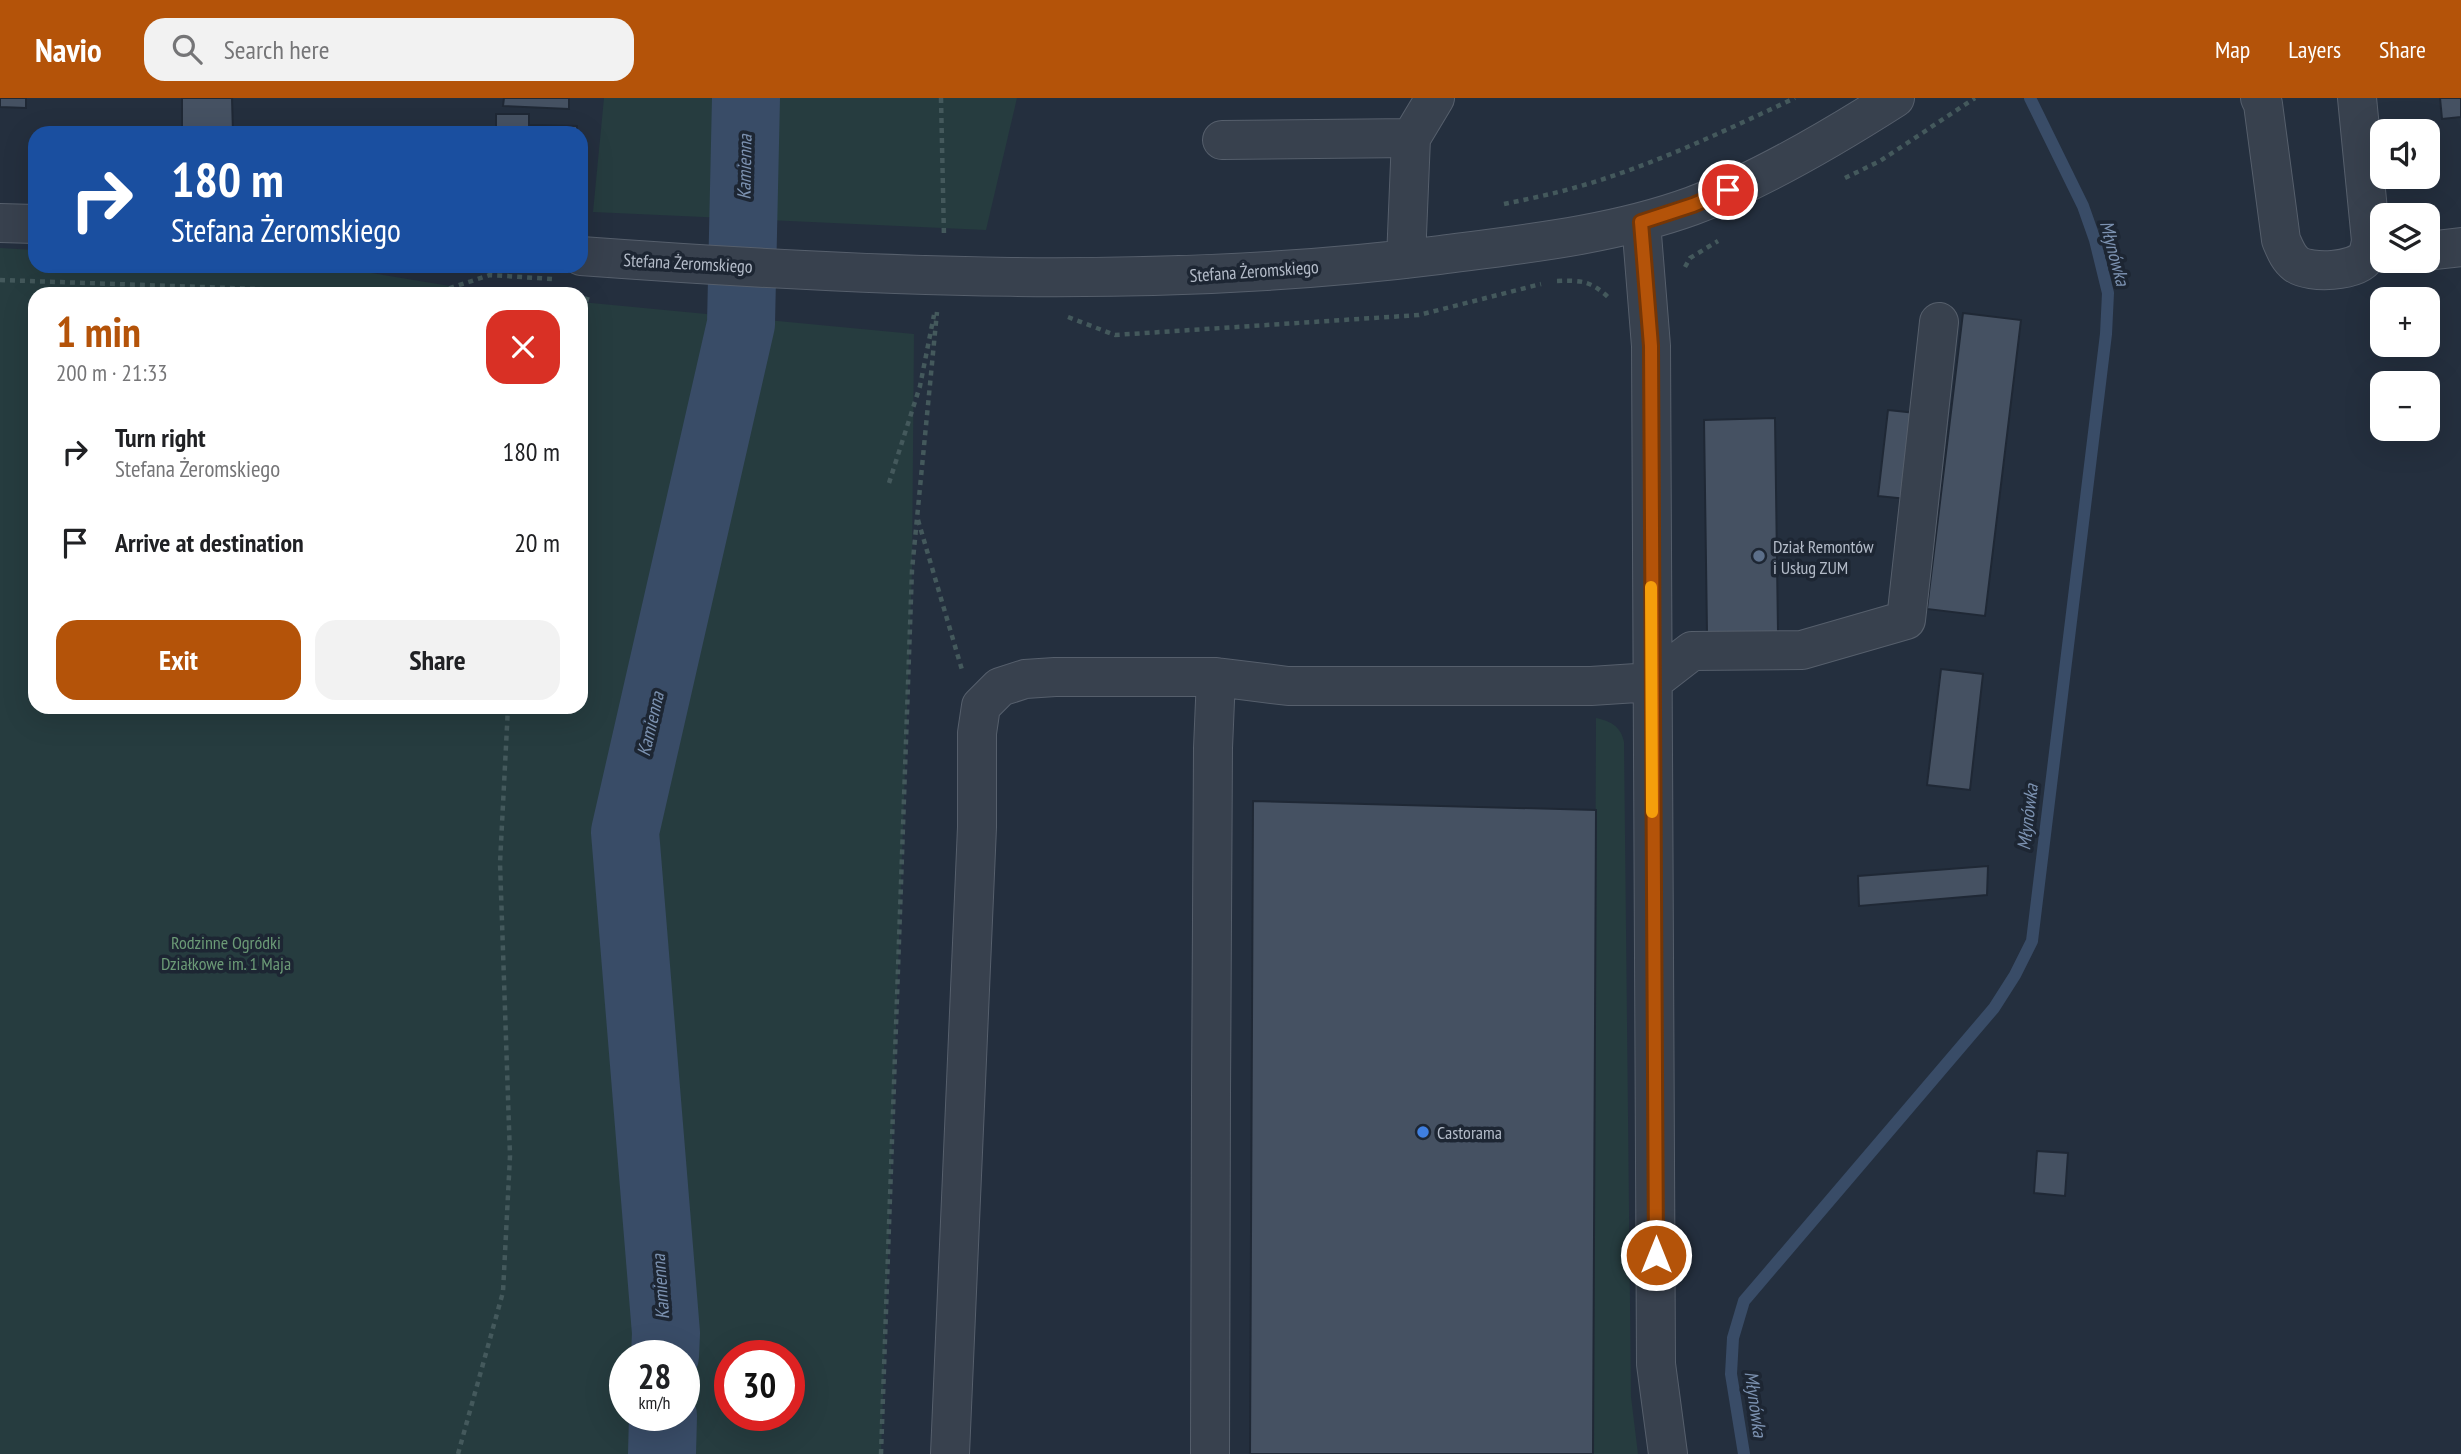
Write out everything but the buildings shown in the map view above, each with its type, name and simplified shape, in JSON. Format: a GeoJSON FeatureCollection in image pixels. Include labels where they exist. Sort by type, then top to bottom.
{"type":"FeatureCollection","features":[{"type":"Feature","properties":{"kind":"street"},"geometry":{"type":"LineString","coordinates":[[1406,259],[1411,138],[1436,98]]}},
{"type":"Feature","properties":{"kind":"street","name":"Stefana Żeromskiego"},"geometry":{"type":"LineString","coordinates":[[588,269],[627,260],[877,274],[1189,276],[1406,259],[1542,241],[1641,222],[1693,205],[1746,182],[1814,146],[1895,98]]}},
{"type":"Feature","properties":{"kind":"street"},"geometry":{"type":"LineString","coordinates":[[2260,98],[2281,240],[2287,254],[2298,265],[2313,271],[2352,267],[2370,259]]}},
{"type":"Feature","properties":{"kind":"street"},"geometry":{"type":"LineString","coordinates":[[2357,98],[2370,216]]}},
{"type":"Feature","properties":{"kind":"street"},"geometry":{"type":"LineString","coordinates":[[1222,140],[1411,138]]}},
{"type":"Feature","properties":{"kind":"street"},"geometry":{"type":"LineString","coordinates":[[1641,222],[1651,346],[1656,1364],[1668,1454]]}},
{"type":"Feature","properties":{"kind":"street"},"geometry":{"type":"LineString","coordinates":[[0,223],[28,224]]}},
{"type":"Feature","properties":{"kind":"street"},"geometry":{"type":"LineString","coordinates":[[2440,249],[2461,247]]}},
{"type":"Feature","properties":{"kind":"street"},"geometry":{"type":"LineString","coordinates":[[950,1454],[977,827],[977,733],[981,706],[1000,687],[1025,679],[1055,677],[1216,677],[1288,686],[1591,686],[1652,682],[1692,651],[1802,650],[1906,620],[1939,321]]}},
{"type":"Feature","properties":{"kind":"street"},"geometry":{"type":"LineString","coordinates":[[1210,1454],[1213,748],[1216,677]]}},
{"type":"Feature","properties":{"kind":"path"},"geometry":{"type":"LineString","coordinates":[[1494,207],[1577,187],[1624,171],[1706,139],[1795,98]]}},
{"type":"Feature","properties":{"kind":"path"},"geometry":{"type":"LineString","coordinates":[[453,287],[490,275],[547,273]]}},
{"type":"Feature","properties":{"kind":"path"},"geometry":{"type":"LineString","coordinates":[[0,280],[246,287]]}},
{"type":"Feature","properties":{"kind":"path"},"geometry":{"type":"LineString","coordinates":[[881,1454],[911,597],[937,311]]}},
{"type":"Feature","properties":{"kind":"path"},"geometry":{"type":"LineString","coordinates":[[917,516],[970,699],[981,706]]}},
{"type":"Feature","properties":{"kind":"path"},"geometry":{"type":"LineString","coordinates":[[458,1454],[503,1292],[510,1156],[500,863],[508,714]]}},
{"type":"Feature","properties":{"kind":"green space"},"geometry":{"type":"Polygon","coordinates":[[[604,98],[1017,98],[986,230],[593,212],[604,98]]]}},
{"type":"Feature","properties":{"kind":"green space","name":"Rodzinne Ogródki Działkowe im. 1 Maja"},"geometry":{"type":"Polygon","coordinates":[[[0,248],[28,250],[28,273],[371,273],[456,287],[28,287],[28,714],[588,714],[588,303],[914,334],[912,570],[881,1454],[0,1454],[0,248]]]}},
{"type":"Feature","properties":{"kind":"green space"},"geometry":{"type":"Polygon","coordinates":[[[1596,718],[1614,725],[1624,742],[1631,1397],[1638,1454],[1593,1454],[1596,718]]]}},
{"type":"Feature","properties":{"kind":"waterway","name":"Kamienna"},"geometry":{"type":"LineString","coordinates":[[666,1340],[625,832],[741,324],[746,98]]}},
{"type":"Feature","properties":{"kind":"waterway","name":"Młynówka"},"geometry":{"type":"LineString","coordinates":[[1744,1454],[1731,1374],[1733,1338],[1744,1301],[1994,1008],[2032,941],[2106,334],[2108,293],[2095,240],[2083,206],[2030,98]]}},
{"type":"Feature","properties":{"kind":"waterway","name":"Kamienna"},"geometry":{"type":"LineString","coordinates":[[662,1454],[663,1431]]}},
{"type":"Feature","properties":{"kind":"slow traffic"},"geometry":{"type":"LineString","coordinates":[[1651,587],[1652,812]]}},
{"type":"Feature","properties":{"kind":"place","name":"Dział Remontów i Usług ZUM"},"geometry":{"type":"Point","coordinates":[1759,556]}},
{"type":"Feature","properties":{"kind":"place","name":"Castorama"},"geometry":{"type":"Point","coordinates":[1423,1132]}},
{"type":"Feature","properties":{"kind":"route"},"geometry":{"type":"LineString","coordinates":[[1656,1255],[1651,346],[1641,222],[1728,190]]}}]}
